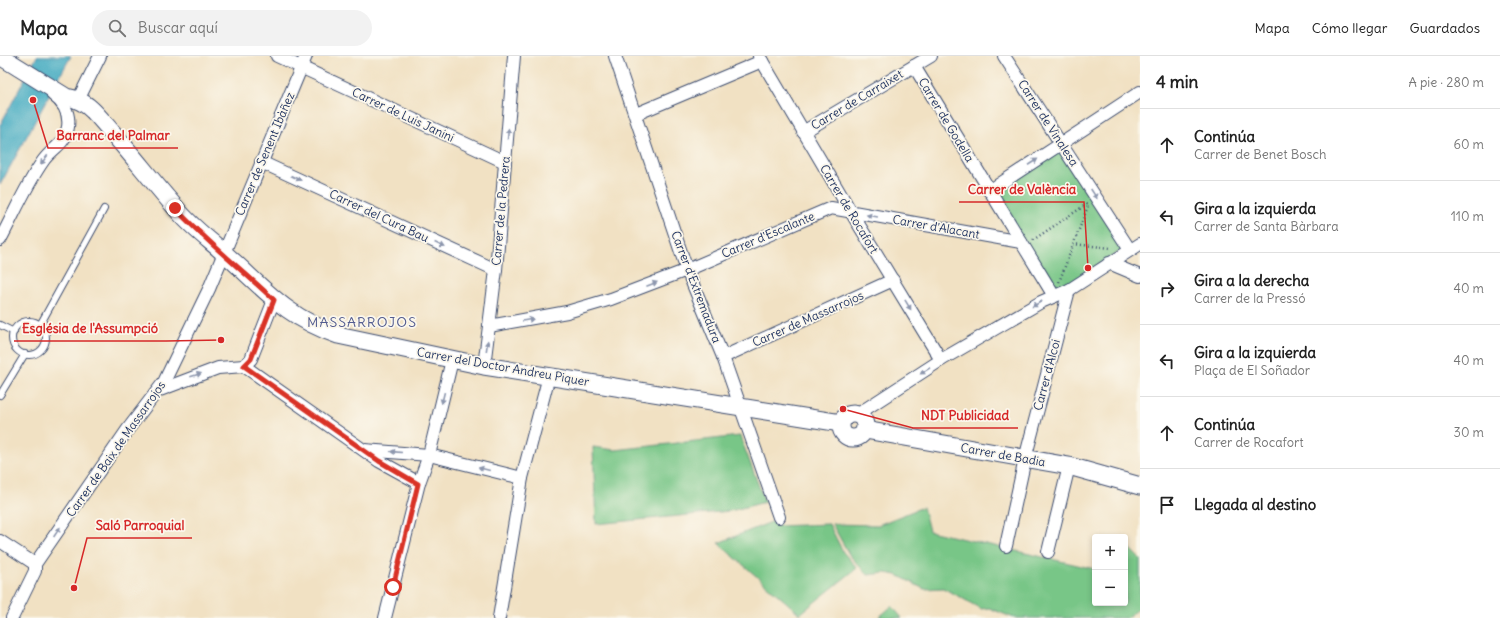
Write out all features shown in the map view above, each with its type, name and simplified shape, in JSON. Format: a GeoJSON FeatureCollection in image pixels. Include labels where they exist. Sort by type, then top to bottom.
{"type":"FeatureCollection","features":[{"type":"Feature","properties":{"kind":"street"},"geometry":{"type":"LineString","coordinates":[[0,56],[69,100],[96,115],[184,218],[224,253]]}},
{"type":"Feature","properties":{"kind":"street"},"geometry":{"type":"LineString","coordinates":[[0,240],[43,160],[60,144],[66,134],[69,100],[100,56]]}},
{"type":"Feature","properties":{"kind":"street","name":"Carrer de Luis Janini"},"geometry":{"type":"LineString","coordinates":[[277,56],[304,62],[505,162]]}},
{"type":"Feature","properties":{"kind":"street","name":"Carrer d'Extremadura"},"geometry":{"type":"LineString","coordinates":[[615,56],[636,114],[687,270],[723,357],[780,517]]}},
{"type":"Feature","properties":{"kind":"street","name":"Carrer de Carraixet"},"geometry":{"type":"LineString","coordinates":[[803,132],[931,56]]}},
{"type":"Feature","properties":{"kind":"street","name":"Carrer de Vinalesa"},"geometry":{"type":"LineString","coordinates":[[1004,56],[1061,143],[1135,247]]}},
{"type":"Feature","properties":{"kind":"street","name":"Carrer de la Pedrera"},"geometry":{"type":"LineString","coordinates":[[484,366],[496,270],[512,57]]}},
{"type":"Feature","properties":{"kind":"street"},"geometry":{"type":"LineString","coordinates":[[636,114],[760,58]]}},
{"type":"Feature","properties":{"kind":"street","name":"Carrer de Rocafort"},"geometry":{"type":"LineString","coordinates":[[760,58],[941,360]]}},
{"type":"Feature","properties":{"kind":"street","name":"Carrer de Senent Ibàñez"},"geometry":{"type":"LineString","coordinates":[[224,253],[304,62]]}},
{"type":"Feature","properties":{"kind":"street","name":"Carrer de Godella"},"geometry":{"type":"LineString","coordinates":[[914,66],[989,191],[1027,239],[1054,296]]}},
{"type":"Feature","properties":{"kind":"street"},"geometry":{"type":"LineString","coordinates":[[989,191],[1140,92]]}},
{"type":"Feature","properties":{"kind":"street","name":"Carrer del Cura Bau"},"geometry":{"type":"LineString","coordinates":[[261,162],[496,270]]}},
{"type":"Feature","properties":{"kind":"street","name":"Carrer d'Escalante"},"geometry":{"type":"LineString","coordinates":[[490,326],[567,312],[611,299],[687,270],[831,208],[851,212]]}},
{"type":"Feature","properties":{"kind":"street","name":"Carrer d'Alacant"},"geometry":{"type":"LineString","coordinates":[[851,212],[1027,239]]}},
{"type":"Feature","properties":{"kind":"street"},"geometry":{"type":"LineString","coordinates":[[741,407],[842,423],[844,434],[852,438],[859,436],[864,410],[941,360],[1054,296],[1064,285],[1110,258],[1135,247]]}},
{"type":"Feature","properties":{"kind":"street","name":"Carrer del Doctor Andreu Piquer"},"geometry":{"type":"LineString","coordinates":[[224,253],[274,300],[303,321],[338,335],[484,366],[741,407]]}},
{"type":"Feature","properties":{"kind":"street","name":"Carrer de Baix de Massarrojos"},"geometry":{"type":"LineString","coordinates":[[12,618],[35,571],[35,564],[128,429],[160,390],[209,289],[224,253]]}},
{"type":"Feature","properties":{"kind":"street"},"geometry":{"type":"LineString","coordinates":[[1110,258],[1140,276]]}},
{"type":"Feature","properties":{"kind":"street","name":"Carrer de Massarrojos"},"geometry":{"type":"LineString","coordinates":[[723,357],[893,280]]}},
{"type":"Feature","properties":{"kind":"street","name":"Carrer d'Alcoi"},"geometry":{"type":"LineString","coordinates":[[1006,546],[1064,285]]}},
{"type":"Feature","properties":{"kind":"street"},"geometry":{"type":"LineString","coordinates":[[244,366],[251,359],[274,300]]}},
{"type":"Feature","properties":{"kind":"street"},"geometry":{"type":"LineString","coordinates":[[385,618],[418,484],[429,455],[452,360]]}},
{"type":"Feature","properties":{"kind":"street"},"geometry":{"type":"LineString","coordinates":[[160,390],[218,368],[244,366],[363,450],[418,484]]}},
{"type":"Feature","properties":{"kind":"street"},"geometry":{"type":"LineString","coordinates":[[499,618],[522,478],[549,376]]}},
{"type":"Feature","properties":{"kind":"street","name":"Carrer de Badia"},"geometry":{"type":"LineString","coordinates":[[862,423],[1025,459],[1069,466],[1140,486]]}},
{"type":"Feature","properties":{"kind":"street"},"geometry":{"type":"LineString","coordinates":[[363,450],[429,455],[522,478]]}},
{"type":"Feature","properties":{"kind":"street"},"geometry":{"type":"LineString","coordinates":[[1048,552],[1069,466]]}},
{"type":"Feature","properties":{"kind":"street"},"geometry":{"type":"LineString","coordinates":[[0,540],[35,564]]}},
{"type":"Feature","properties":{"kind":"lane"},"geometry":{"type":"LineString","coordinates":[[40,325],[104,209]]}},
{"type":"Feature","properties":{"kind":"lane"},"geometry":{"type":"LineString","coordinates":[[25,322],[35,322],[40,325],[45,334],[44,345],[36,353],[25,354],[16,348],[13,343],[16,327],[25,322]]}},
{"type":"Feature","properties":{"kind":"lane"},"geometry":{"type":"LineString","coordinates":[[0,325],[14,332]]}},
{"type":"Feature","properties":{"kind":"lane"},"geometry":{"type":"LineString","coordinates":[[0,395],[25,354]]}},
{"type":"Feature","properties":{"kind":"path"},"geometry":{"type":"LineString","coordinates":[[1035,247],[1027,239],[1089,202]]}},
{"type":"Feature","properties":{"kind":"path"},"geometry":{"type":"LineString","coordinates":[[1089,202],[1093,209]]}},
{"type":"Feature","properties":{"kind":"path"},"geometry":{"type":"LineString","coordinates":[[1055,278],[1064,285],[1073,244],[1089,202]]}},
{"type":"Feature","properties":{"kind":"path"},"geometry":{"type":"LineString","coordinates":[[1073,244],[1118,249],[1110,258]]}},
{"type":"Feature","properties":{"kind":"green space"},"geometry":{"type":"Polygon","coordinates":[[[1060,148],[1124,249],[1068,284],[1054,290],[993,191],[1060,148]]]}},
{"type":"Feature","properties":{"kind":"green space"},"geometry":{"type":"Polygon","coordinates":[[[740,436],[765,502],[730,511],[596,524],[593,447],[615,450],[740,436]]]}},
{"type":"Feature","properties":{"kind":"green space"},"geometry":{"type":"Polygon","coordinates":[[[923,507],[929,531],[1092,568],[1092,606],[1128,606],[1128,547],[1140,559],[1140,607],[1127,618],[1014,618],[989,608],[981,609],[944,588],[924,589],[897,575],[885,573],[868,575],[850,556],[832,524],[878,525],[923,507]]]}},
{"type":"Feature","properties":{"kind":"green space"},"geometry":{"type":"Polygon","coordinates":[[[774,521],[776,526],[829,524],[843,552],[857,568],[800,614],[718,543],[774,521]]]}},
{"type":"Feature","properties":{"kind":"green space"},"geometry":{"type":"Polygon","coordinates":[[[892,606],[902,618],[878,618],[892,606]]]}},
{"type":"Feature","properties":{"kind":"water"},"geometry":{"type":"Polygon","coordinates":[[[37,56],[71,56],[0,185],[0,125],[37,56]]]}},
{"type":"Feature","properties":{"kind":"place","name":"Barranc del Palmar"},"geometry":{"type":"Point","coordinates":[33,100]}},
{"type":"Feature","properties":{"kind":"place","name":"Carrer de València"},"geometry":{"type":"Point","coordinates":[1088,268]}},
{"type":"Feature","properties":{"kind":"place","name":"Església de l'Assumpció"},"geometry":{"type":"Point","coordinates":[221,340]}},
{"type":"Feature","properties":{"kind":"place","name":"NDT Publicidad"},"geometry":{"type":"Point","coordinates":[843,409]}},
{"type":"Feature","properties":{"kind":"place","name":"Saló Parroquial"},"geometry":{"type":"Point","coordinates":[74,588]}},
{"type":"Feature","properties":{"kind":"district","name":"MASSARROJOS"},"geometry":{"type":"Point","coordinates":[362,322]}},
{"type":"Feature","properties":{"kind":"route"},"geometry":{"type":"LineString","coordinates":[[175,208],[203,236],[224,253],[274,300],[251,359],[248,364],[244,366],[379,461],[418,484],[393,587]]}}]}
